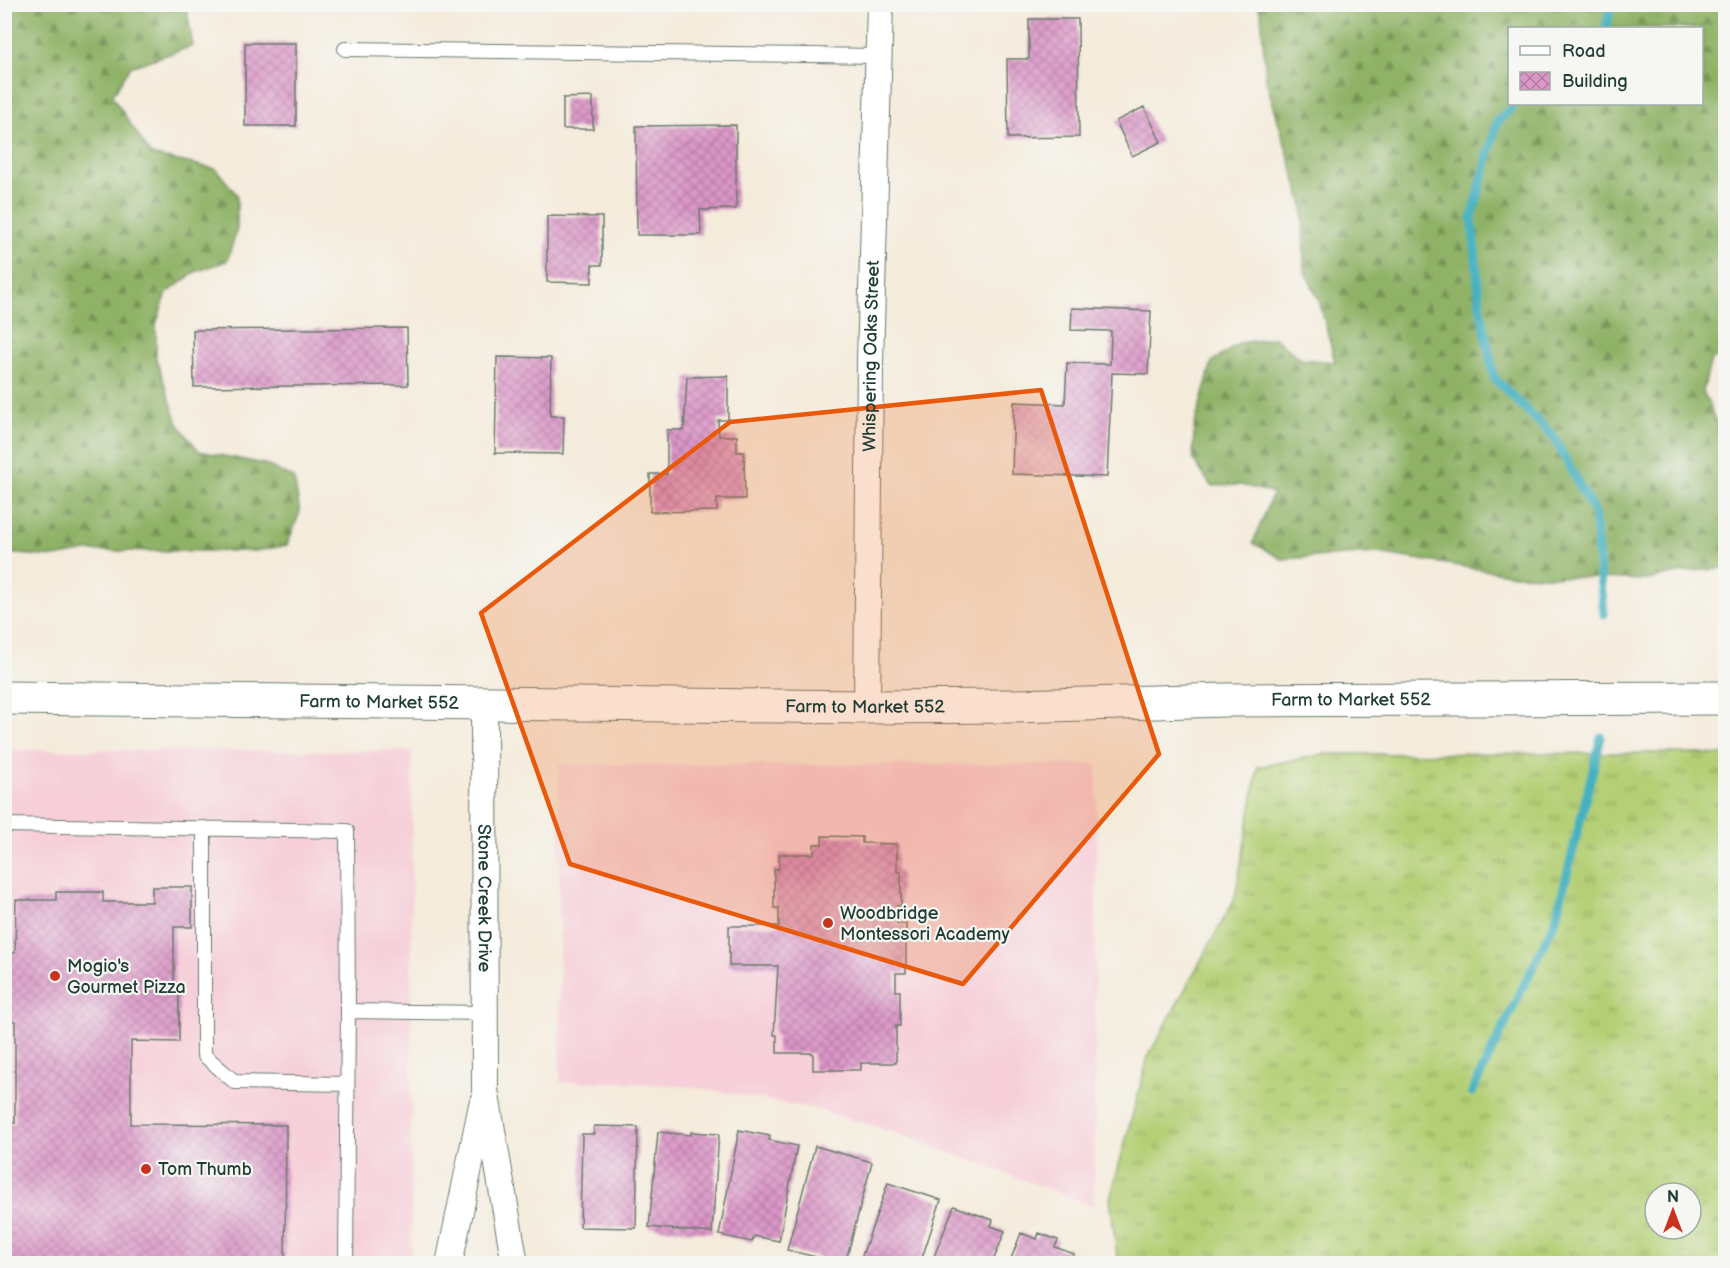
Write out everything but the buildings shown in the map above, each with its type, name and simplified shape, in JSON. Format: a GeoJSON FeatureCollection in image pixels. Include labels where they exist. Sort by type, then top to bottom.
{"type":"FeatureCollection","features":[{"type":"Feature","properties":{"kind":"main road","name":"Farm to Market 552"},"geometry":{"type":"LineString","coordinates":[[4,698],[867,707],[1237,700],[1725,698]]}},
{"type":"Feature","properties":{"kind":"street","name":"Whispering Oaks Street"},"geometry":{"type":"LineString","coordinates":[[867,707],[870,350],[880,4]]}},
{"type":"Feature","properties":{"kind":"street","name":"Stone Creek Drive"},"geometry":{"type":"LineString","coordinates":[[484,704],[486,1090],[515,1263]]}},
{"type":"Feature","properties":{"kind":"street","name":"Stone Creek Drive"},"geometry":{"type":"LineString","coordinates":[[449,1263],[486,1090]]}},
{"type":"Feature","properties":{"kind":"lane"},"geometry":{"type":"LineString","coordinates":[[345,49],[880,56]]}},
{"type":"Feature","properties":{"kind":"lane"},"geometry":{"type":"LineString","coordinates":[[4,825],[347,831],[346,1263]]}},
{"type":"Feature","properties":{"kind":"lane"},"geometry":{"type":"LineString","coordinates":[[204,828],[204,1055],[235,1082],[347,1084]]}},
{"type":"Feature","properties":{"kind":"lane"},"geometry":{"type":"LineString","coordinates":[[348,1011],[486,1013]]}},
{"type":"Feature","properties":{"kind":"highlighted area"},"geometry":{"type":"Polygon","coordinates":[[[1041,390],[1159,754],[963,984],[570,864],[481,613],[730,422],[1041,390]]]}},
{"type":"Feature","properties":{"kind":"shaded area"},"geometry":{"type":"Polygon","coordinates":[[[5,750],[412,751],[411,1263],[5,1264],[5,750]]]}},
{"type":"Feature","properties":{"kind":"shaded area","name":"Woodbridge Montessori Academy"},"geometry":{"type":"Polygon","coordinates":[[[1097,764],[1094,1206],[894,1132],[811,1108],[693,1087],[622,1082],[560,1082],[559,765],[1097,764]]]}},
{"type":"Feature","properties":{"kind":"green space"},"geometry":{"type":"Polygon","coordinates":[[[13,5],[186,5],[193,46],[130,67],[112,96],[151,155],[216,169],[237,195],[237,229],[227,261],[195,272],[167,293],[156,324],[156,359],[178,424],[199,451],[264,464],[294,478],[300,512],[287,545],[256,551],[87,551],[55,557],[5,553],[4,66],[8,59],[13,5]]]}},
{"type":"Feature","properties":{"kind":"green space"},"geometry":{"type":"Polygon","coordinates":[[[1257,5],[1725,5],[1725,355],[1711,359],[1703,391],[1725,443],[1725,568],[1682,572],[1648,580],[1515,575],[1378,553],[1282,559],[1253,543],[1273,493],[1241,485],[1211,486],[1193,459],[1194,427],[1212,362],[1240,343],[1274,338],[1301,359],[1335,362],[1319,300],[1304,270],[1303,205],[1266,80],[1261,13],[1257,5]]]}},
{"type":"Feature","properties":{"kind":"green space"},"geometry":{"type":"Polygon","coordinates":[[[1673,753],[1725,755],[1725,1263],[1118,1263],[1110,1199],[1148,1057],[1235,898],[1258,767],[1326,754],[1673,753]]]}},
{"type":"Feature","properties":{"kind":"waterway"},"geometry":{"type":"LineString","coordinates":[[1606,27],[1611,4]]}},
{"type":"Feature","properties":{"kind":"waterway"},"geometry":{"type":"LineString","coordinates":[[1514,105],[1497,122],[1472,218],[1480,305],[1494,378],[1553,436],[1594,512],[1604,614]]}},
{"type":"Feature","properties":{"kind":"waterway"},"geometry":{"type":"LineString","coordinates":[[1472,1092],[1556,919],[1601,737]]}},
{"type":"Feature","properties":{"kind":"place","name":"Woodbridge Montessori Academy"},"geometry":{"type":"Point","coordinates":[828,923]}},
{"type":"Feature","properties":{"kind":"place","name":"Mogio's Gourmet Pizza"},"geometry":{"type":"Point","coordinates":[55,976]}},
{"type":"Feature","properties":{"kind":"place","name":"Tom Thumb"},"geometry":{"type":"Point","coordinates":[146,1169]}}]}
